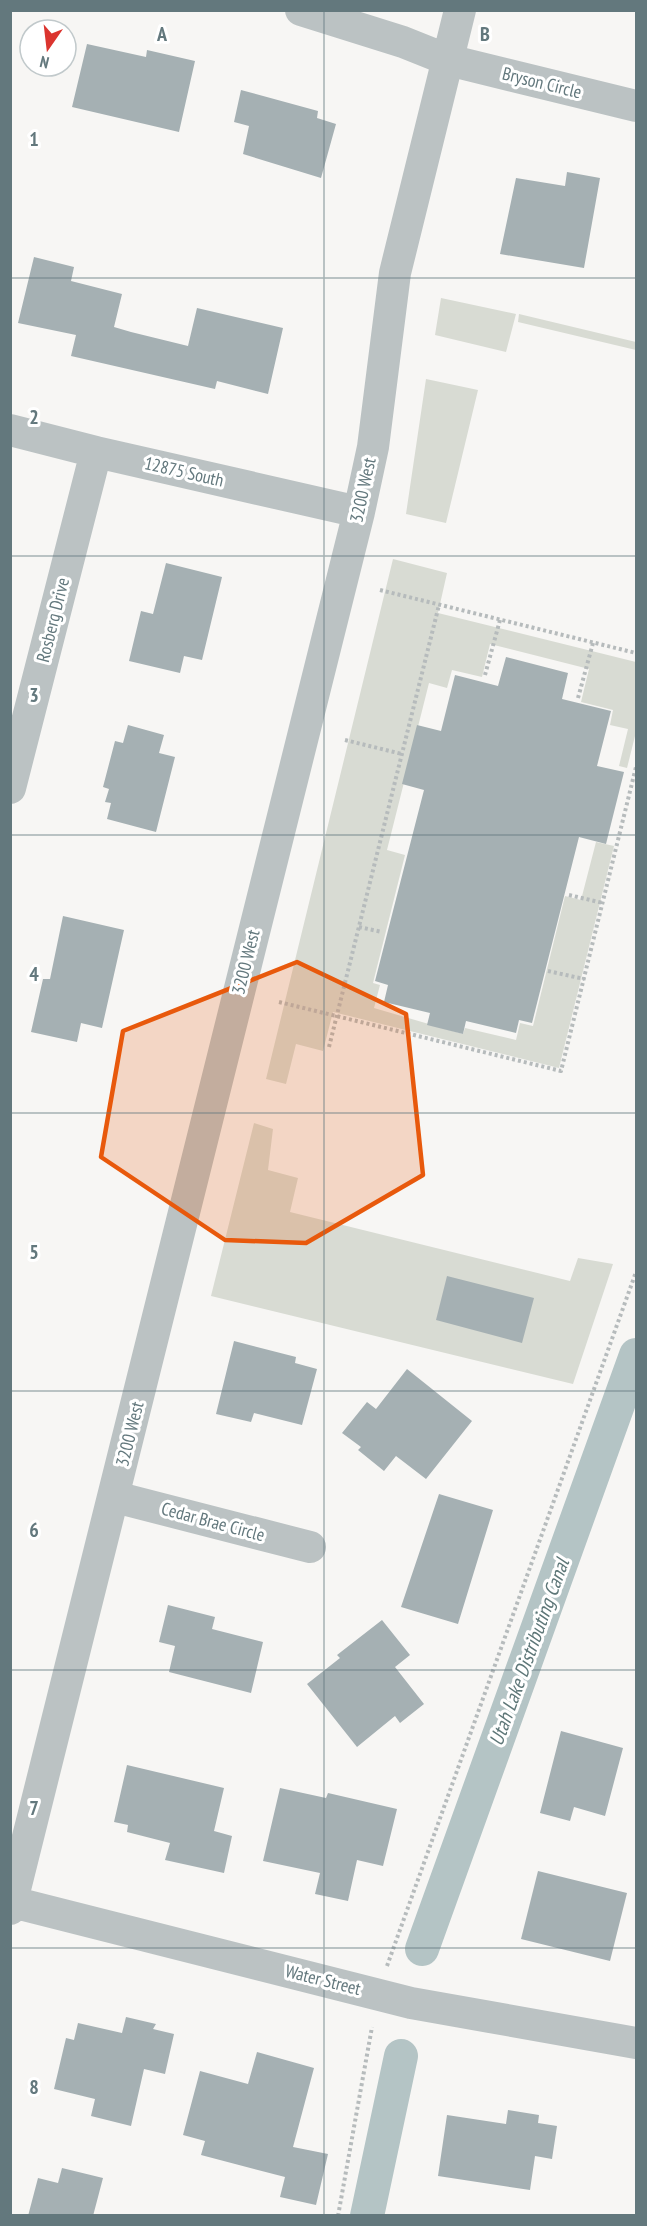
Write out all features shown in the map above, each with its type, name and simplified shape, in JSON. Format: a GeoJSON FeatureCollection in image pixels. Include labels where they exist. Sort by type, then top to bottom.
{"type":"FeatureCollection","features":[{"type":"Feature","properties":{"kind":"street","name":"Bryson Circle"},"geometry":{"type":"LineString","coordinates":[[301,10],[403,42],[448,60],[636,106]]}},
{"type":"Feature","properties":{"kind":"street","name":"3200 West"},"geometry":{"type":"LineString","coordinates":[[11,1906],[115,1497],[219,1068],[359,512],[373,447],[395,273],[460,10]]}},
{"type":"Feature","properties":{"kind":"street","name":"12875 South"},"geometry":{"type":"LineString","coordinates":[[10,430],[359,512]]}},
{"type":"Feature","properties":{"kind":"street","name":"Rosberg Drive"},"geometry":{"type":"LineString","coordinates":[[10,788],[96,452]]}},
{"type":"Feature","properties":{"kind":"street","name":"Cedar Brae Circle"},"geometry":{"type":"LineString","coordinates":[[115,1497],[310,1547]]}},
{"type":"Feature","properties":{"kind":"street","name":"Water Street"},"geometry":{"type":"LineString","coordinates":[[11,1906],[411,2003],[636,2043]]}},
{"type":"Feature","properties":{"kind":"path"},"geometry":{"type":"LineString","coordinates":[[380,590],[636,653]]}},
{"type":"Feature","properties":{"kind":"path"},"geometry":{"type":"LineString","coordinates":[[329,1047],[439,605]]}},
{"type":"Feature","properties":{"kind":"path"},"geometry":{"type":"LineString","coordinates":[[485,675],[500,620]]}},
{"type":"Feature","properties":{"kind":"path"},"geometry":{"type":"LineString","coordinates":[[578,698],[593,643]]}},
{"type":"Feature","properties":{"kind":"path"},"geometry":{"type":"LineString","coordinates":[[345,740],[402,754]]}},
{"type":"Feature","properties":{"kind":"path"},"geometry":{"type":"LineString","coordinates":[[279,1002],[561,1071],[636,767]]}},
{"type":"Feature","properties":{"kind":"path"},"geometry":{"type":"LineString","coordinates":[[569,895],[603,903]]}},
{"type":"Feature","properties":{"kind":"path"},"geometry":{"type":"LineString","coordinates":[[359,927],[382,932]]}},
{"type":"Feature","properties":{"kind":"path"},"geometry":{"type":"LineString","coordinates":[[548,971],[584,979]]}},
{"type":"Feature","properties":{"kind":"path"},"geometry":{"type":"LineString","coordinates":[[385,1972],[636,1272]]}},
{"type":"Feature","properties":{"kind":"path"},"geometry":{"type":"LineString","coordinates":[[338,2216],[372,2026]]}},
{"type":"Feature","properties":{"kind":"highlighted area"},"geometry":{"type":"Polygon","coordinates":[[[297,962],[406,1014],[423,1175],[306,1243],[225,1240],[101,1157],[123,1031],[297,962]]]}},
{"type":"Feature","properties":{"kind":"shaded area"},"geometry":{"type":"Polygon","coordinates":[[[441,298],[516,314],[506,352],[435,335],[441,298]]]}},
{"type":"Feature","properties":{"kind":"shaded area"},"geometry":{"type":"Polygon","coordinates":[[[519,314],[636,342],[636,350],[518,322],[519,314]]]}},
{"type":"Feature","properties":{"kind":"shaded area"},"geometry":{"type":"Polygon","coordinates":[[[426,379],[478,390],[446,523],[406,514],[426,379]]]}},
{"type":"Feature","properties":{"kind":"shaded area"},"geometry":{"type":"Polygon","coordinates":[[[393,559],[447,573],[438,613],[636,662],[636,732],[627,768],[619,766],[628,729],[610,725],[613,710],[581,702],[589,669],[490,644],[482,677],[452,670],[447,688],[429,683],[387,850],[405,855],[373,983],[380,985],[374,1008],[463,1034],[465,1028],[516,1040],[520,1023],[533,1026],[565,896],[581,900],[596,842],[614,846],[559,1068],[333,1012],[323,1051],[296,1044],[286,1084],[266,1079],[393,559]]]}},
{"type":"Feature","properties":{"kind":"shaded area"},"geometry":{"type":"Polygon","coordinates":[[[254,1123],[273,1129],[268,1170],[298,1178],[290,1212],[570,1281],[578,1258],[613,1264],[573,1384],[211,1296],[254,1123]]]}},
{"type":"Feature","properties":{"kind":"building"},"geometry":{"type":"Polygon","coordinates":[[[87,44],[146,57],[147,50],[195,61],[179,132],[72,107],[87,44]]]}},
{"type":"Feature","properties":{"kind":"building"},"geometry":{"type":"Polygon","coordinates":[[[241,90],[318,111],[317,118],[336,124],[321,178],[243,154],[249,126],[234,122],[241,90]]]}},
{"type":"Feature","properties":{"kind":"building"},"geometry":{"type":"Polygon","coordinates":[[[567,172],[600,178],[584,268],[500,254],[516,178],[565,186],[567,172]]]}},
{"type":"Feature","properties":{"kind":"building"},"geometry":{"type":"Polygon","coordinates":[[[34,257],[74,267],[71,281],[122,294],[114,327],[131,332],[188,346],[197,308],[283,328],[268,394],[217,381],[215,389],[71,356],[76,335],[18,323],[34,257]]]}},
{"type":"Feature","properties":{"kind":"building"},"geometry":{"type":"Polygon","coordinates":[[[166,563],[222,577],[202,660],[184,656],[180,673],[129,661],[141,611],[153,614],[166,563]]]}},
{"type":"Feature","properties":{"kind":"building"},"geometry":{"type":"Polygon","coordinates":[[[506,657],[568,673],[562,699],[611,711],[597,766],[624,772],[606,844],[579,837],[532,1023],[519,1020],[516,1033],[466,1021],[463,1034],[427,1025],[430,1013],[384,1002],[388,985],[375,981],[424,790],[402,784],[417,725],[441,731],[455,675],[498,686],[506,657]]]}},
{"type":"Feature","properties":{"kind":"building"},"geometry":{"type":"Polygon","coordinates":[[[128,725],[164,735],[159,753],[175,757],[156,832],[107,819],[111,803],[105,802],[109,789],[103,787],[115,741],[123,743],[128,725]]]}},
{"type":"Feature","properties":{"kind":"building"},"geometry":{"type":"Polygon","coordinates":[[[63,916],[124,930],[102,1028],[81,1023],[77,1042],[31,1032],[43,979],[50,979],[63,916]]]}},
{"type":"Feature","properties":{"kind":"building"},"geometry":{"type":"Polygon","coordinates":[[[447,1276],[534,1298],[522,1343],[436,1320],[447,1276]]]}},
{"type":"Feature","properties":{"kind":"building"},"geometry":{"type":"Polygon","coordinates":[[[234,1341],[296,1357],[295,1363],[317,1369],[302,1425],[254,1413],[251,1422],[216,1414],[234,1341]]]}},
{"type":"Feature","properties":{"kind":"building"},"geometry":{"type":"Polygon","coordinates":[[[407,1369],[472,1421],[426,1479],[396,1456],[384,1471],[358,1450],[361,1447],[342,1433],[367,1402],[376,1409],[407,1369]]]}},
{"type":"Feature","properties":{"kind":"building"},"geometry":{"type":"Polygon","coordinates":[[[439,1494],[493,1510],[458,1624],[401,1607],[439,1494]]]}},
{"type":"Feature","properties":{"kind":"building"},"geometry":{"type":"Polygon","coordinates":[[[168,1605],[215,1617],[212,1629],[263,1642],[251,1693],[169,1672],[175,1646],[159,1642],[168,1605]]]}},
{"type":"Feature","properties":{"kind":"building"},"geometry":{"type":"Polygon","coordinates":[[[382,1620],[410,1655],[395,1667],[424,1704],[400,1723],[395,1716],[357,1747],[307,1684],[340,1658],[337,1655],[382,1620]]]}},
{"type":"Feature","properties":{"kind":"building"},"geometry":{"type":"Polygon","coordinates":[[[561,1731],[623,1748],[605,1816],[574,1807],[570,1821],[540,1813],[561,1731]]]}},
{"type":"Feature","properties":{"kind":"building"},"geometry":{"type":"Polygon","coordinates":[[[127,1765],[224,1788],[214,1831],[232,1836],[224,1873],[165,1860],[170,1843],[127,1832],[128,1825],[114,1822],[127,1765]]]}},
{"type":"Feature","properties":{"kind":"building"},"geometry":{"type":"Polygon","coordinates":[[[280,1788],[326,1798],[328,1793],[397,1809],[383,1866],[357,1860],[348,1901],[315,1894],[320,1873],[263,1861],[280,1788]]]}},
{"type":"Feature","properties":{"kind":"building"},"geometry":{"type":"Polygon","coordinates":[[[538,1871],[627,1893],[610,1961],[521,1939],[538,1871]]]}},
{"type":"Feature","properties":{"kind":"building"},"geometry":{"type":"Polygon","coordinates":[[[126,2017],[156,2024],[153,2029],[174,2034],[165,2074],[144,2069],[131,2126],[91,2116],[95,2099],[54,2089],[66,2038],[74,2040],[78,2023],[122,2033],[126,2017]]]}},
{"type":"Feature","properties":{"kind":"building"},"geometry":{"type":"Polygon","coordinates":[[[257,2052],[314,2068],[293,2147],[328,2154],[316,2205],[280,2197],[285,2177],[201,2155],[205,2141],[183,2135],[200,2071],[248,2084],[257,2052]]]}},
{"type":"Feature","properties":{"kind":"building"},"geometry":{"type":"Polygon","coordinates":[[[508,2110],[539,2115],[538,2123],[557,2126],[552,2159],[535,2156],[530,2190],[438,2176],[447,2115],[506,2124],[508,2110]]]}},
{"type":"Feature","properties":{"kind":"building"},"geometry":{"type":"Polygon","coordinates":[[[62,2168],[103,2178],[93,2216],[28,2216],[38,2178],[58,2183],[62,2168]]]}},
{"type":"Feature","properties":{"kind":"waterway","name":"Utah Lake Distributing Canal"},"geometry":{"type":"LineString","coordinates":[[422,1949],[636,1355]]}},
{"type":"Feature","properties":{"kind":"waterway","name":"Utah Lake Distributing Canal"},"geometry":{"type":"LineString","coordinates":[[367,2216],[401,2056]]}}]}
